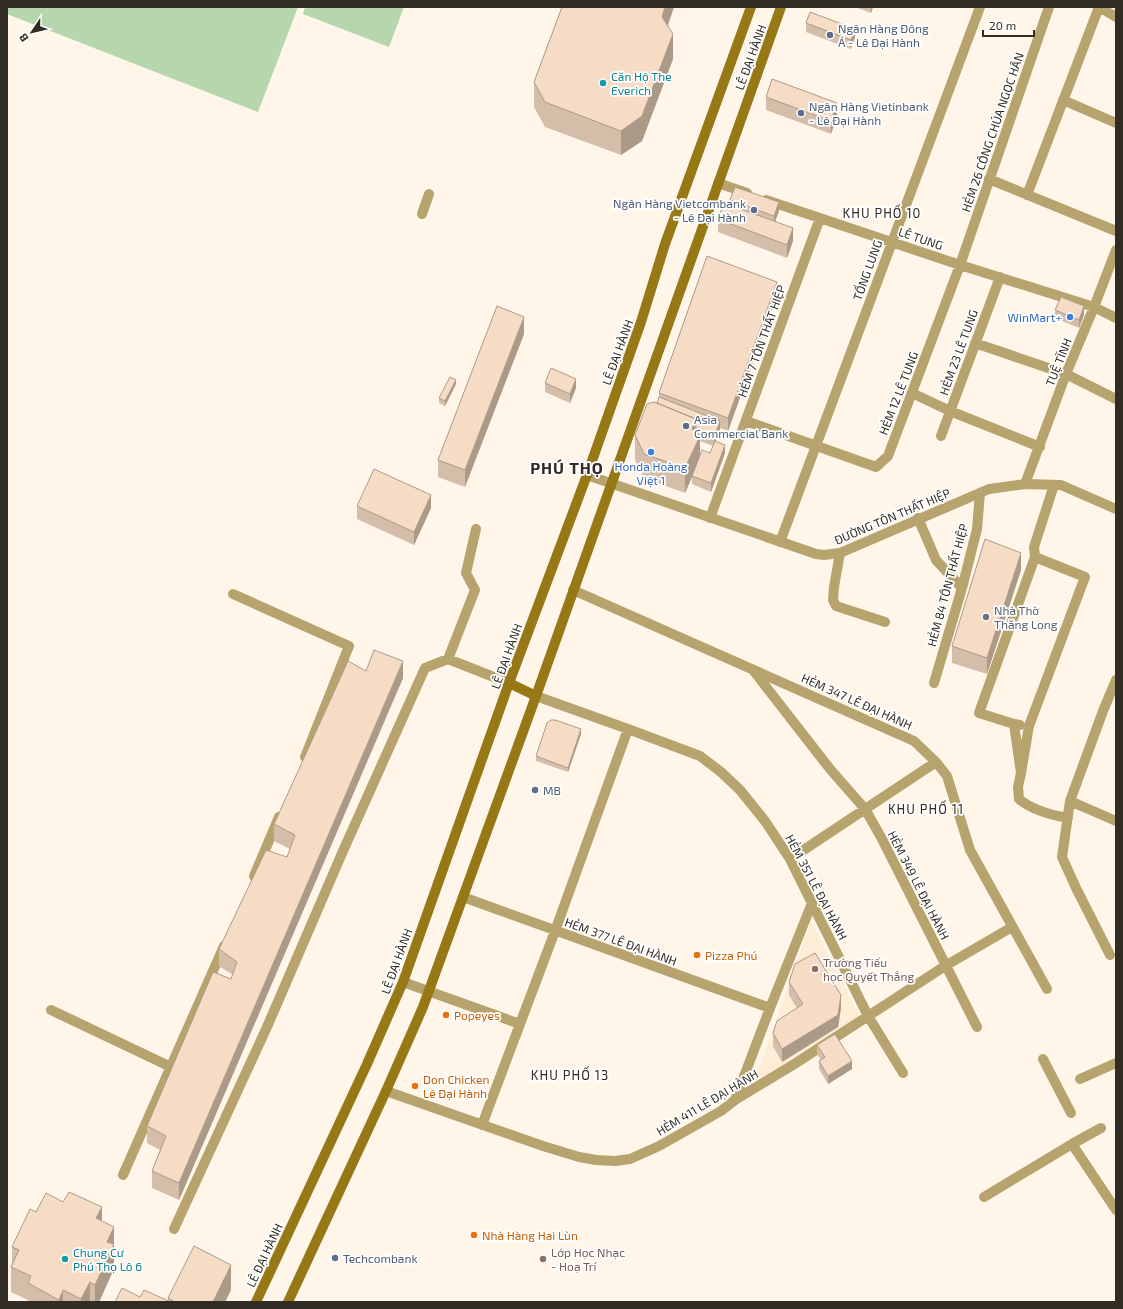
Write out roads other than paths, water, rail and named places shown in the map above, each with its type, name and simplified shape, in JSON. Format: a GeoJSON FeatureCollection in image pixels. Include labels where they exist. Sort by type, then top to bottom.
{"type":"FeatureCollection","features":[{"type":"Feature","properties":{"kind":"main road","name":"LÊ ĐẠI HÀNH"},"geometry":{"type":"LineString","coordinates":[[256,1302],[367,1064],[403,982],[509,683],[587,475],[642,322],[665,244],[751,7]]}},
{"type":"Feature","properties":{"kind":"main road","name":"LÊ ĐẠI HÀNH"},"geometry":{"type":"LineString","coordinates":[[288,1302],[386,1091],[428,991],[536,696],[781,7]]}},
{"type":"Feature","properties":{"kind":"main road"},"geometry":{"type":"LineString","coordinates":[[509,683],[536,696]]}},
{"type":"Feature","properties":{"kind":"street","name":"TỔNG LUNG"},"geometry":{"type":"LineString","coordinates":[[780,542],[980,7]]}},
{"type":"Feature","properties":{"kind":"street","name":"HẺM 26 CÔNG CHÚA NGỌC HÂN"},"geometry":{"type":"LineString","coordinates":[[960,265],[1049,7]]}},
{"type":"Feature","properties":{"kind":"street"},"geometry":{"type":"LineString","coordinates":[[1028,195],[1099,7],[1115,15]]}},
{"type":"Feature","properties":{"kind":"street"},"geometry":{"type":"LineString","coordinates":[[1063,100],[1116,123]]}},
{"type":"Feature","properties":{"kind":"street"},"geometry":{"type":"LineString","coordinates":[[989,179],[1116,231]]}},
{"type":"Feature","properties":{"kind":"street","name":"LÊ TUNG"},"geometry":{"type":"LineString","coordinates":[[718,183],[960,265],[1094,307],[1116,318]]}},
{"type":"Feature","properties":{"kind":"street"},"geometry":{"type":"LineString","coordinates":[[422,214],[429,194]]}},
{"type":"Feature","properties":{"kind":"street","name":"HẺM 7 TÔN THẤT HIỆP"},"geometry":{"type":"LineString","coordinates":[[710,518],[820,218]]}},
{"type":"Feature","properties":{"kind":"street","name":"TUỆ TĨNH"},"geometry":{"type":"LineString","coordinates":[[1025,484],[1066,374],[1116,250]]}},
{"type":"Feature","properties":{"kind":"street","name":"HẺM 12 LÊ TUNG"},"geometry":{"type":"LineString","coordinates":[[817,446],[876,467],[888,456],[960,265]]}},
{"type":"Feature","properties":{"kind":"street","name":"HẺM 23 LÊ TUNG"},"geometry":{"type":"LineString","coordinates":[[941,436],[1000,277]]}},
{"type":"Feature","properties":{"kind":"street"},"geometry":{"type":"LineString","coordinates":[[975,343],[1066,374],[1116,399]]}},
{"type":"Feature","properties":{"kind":"street"},"geometry":{"type":"LineString","coordinates":[[912,392],[950,411],[1040,447]]}},
{"type":"Feature","properties":{"kind":"street"},"geometry":{"type":"LineString","coordinates":[[746,421],[817,446]]}},
{"type":"Feature","properties":{"kind":"street","name":"ĐƯỜNG TÔN THẤT HIỆP"},"geometry":{"type":"LineString","coordinates":[[587,475],[780,542],[816,554],[824,555],[840,553],[988,489],[1025,484],[1061,485],[1116,509]]}},
{"type":"Feature","properties":{"kind":"street"},"geometry":{"type":"LineString","coordinates":[[1029,726],[1014,724],[979,714],[1035,557],[1034,547],[1054,485]]}},
{"type":"Feature","properties":{"kind":"street","name":"HẺM 84 TÔN THẤT HIỆP"},"geometry":{"type":"LineString","coordinates":[[934,683],[962,588],[977,529],[980,493]]}},
{"type":"Feature","properties":{"kind":"street"},"geometry":{"type":"LineString","coordinates":[[918,518],[936,560],[962,588]]}},
{"type":"Feature","properties":{"kind":"street"},"geometry":{"type":"LineString","coordinates":[[448,659],[475,590],[466,573],[476,529]]}},
{"type":"Feature","properties":{"kind":"street"},"geometry":{"type":"LineString","coordinates":[[840,553],[833,600],[836,606],[885,622]]}},
{"type":"Feature","properties":{"kind":"street"},"geometry":{"type":"LineString","coordinates":[[1035,557],[1085,577],[1029,726],[1018,787],[1019,799],[1027,806],[1068,818]]}},
{"type":"Feature","properties":{"kind":"street","name":"HẺM 347 LÊ ĐẠI HÀNH"},"geometry":{"type":"LineString","coordinates":[[573,590],[914,741],[936,762],[947,776],[970,850],[1048,989]]}},
{"type":"Feature","properties":{"kind":"street"},"geometry":{"type":"LineString","coordinates":[[233,594],[349,646],[302,764]]}},
{"type":"Feature","properties":{"kind":"street"},"geometry":{"type":"LineString","coordinates":[[174,1229],[267,1027],[343,851],[425,668],[448,659],[509,683]]}},
{"type":"Feature","properties":{"kind":"street","name":"HẺM 349 LÊ ĐẠI HÀNH"},"geometry":{"type":"LineString","coordinates":[[752,669],[830,769],[865,809],[882,839],[977,1027]]}},
{"type":"Feature","properties":{"kind":"street"},"geometry":{"type":"LineString","coordinates":[[1110,955],[1062,857],[1070,801],[1116,680]]}},
{"type":"Feature","properties":{"kind":"street","name":"HẺM 351 LÊ ĐẠI HÀNH"},"geometry":{"type":"LineString","coordinates":[[536,696],[700,756],[721,772],[740,790],[758,810],[790,859],[868,1016],[903,1073]]}},
{"type":"Feature","properties":{"kind":"street"},"geometry":{"type":"LineString","coordinates":[[1014,724],[1021,773]]}},
{"type":"Feature","properties":{"kind":"street"},"geometry":{"type":"LineString","coordinates":[[482,1125],[556,931],[628,729]]}},
{"type":"Feature","properties":{"kind":"street"},"geometry":{"type":"LineString","coordinates":[[790,859],[936,762]]}},
{"type":"Feature","properties":{"kind":"street"},"geometry":{"type":"LineString","coordinates":[[1070,801],[1116,821]]}},
{"type":"Feature","properties":{"kind":"street"},"geometry":{"type":"LineString","coordinates":[[249,889],[283,808]]}},
{"type":"Feature","properties":{"kind":"street","name":"HẺM 377 LÊ ĐẠI HÀNH"},"geometry":{"type":"LineString","coordinates":[[463,897],[770,1008]]}},
{"type":"Feature","properties":{"kind":"street"},"geometry":{"type":"LineString","coordinates":[[735,1100],[812,903]]}},
{"type":"Feature","properties":{"kind":"street","name":"HẺM 411 LÊ ĐẠI HÀNH"},"geometry":{"type":"LineString","coordinates":[[386,1091],[543,1146],[580,1157],[615,1161],[630,1159],[644,1154],[721,1111],[735,1100],[796,1063],[945,966],[1012,927]]}},
{"type":"Feature","properties":{"kind":"street"},"geometry":{"type":"LineString","coordinates":[[123,1175],[227,940]]}},
{"type":"Feature","properties":{"kind":"street"},"geometry":{"type":"LineString","coordinates":[[403,982],[520,1024]]}},
{"type":"Feature","properties":{"kind":"street"},"geometry":{"type":"LineString","coordinates":[[51,1010],[171,1067]]}},
{"type":"Feature","properties":{"kind":"street"},"geometry":{"type":"LineString","coordinates":[[1043,1059],[1071,1114]]}},
{"type":"Feature","properties":{"kind":"street"},"geometry":{"type":"LineString","coordinates":[[1080,1079],[1116,1063]]}},
{"type":"Feature","properties":{"kind":"street"},"geometry":{"type":"LineString","coordinates":[[984,1197],[1101,1128]]}},
{"type":"Feature","properties":{"kind":"street"},"geometry":{"type":"LineString","coordinates":[[1072,1144],[1116,1210]]}},
{"type":"Feature","properties":{"kind":"place","name":"Ngân Hàng Đông Á - Lê Đại Hành"},"geometry":{"type":"Point","coordinates":[830,35]}},
{"type":"Feature","properties":{"kind":"place","name":"Căn Hộ The Everich"},"geometry":{"type":"Point","coordinates":[603,83]}},
{"type":"Feature","properties":{"kind":"place","name":"Ngân Hàng Vietinbank - Lê Đại Hành"},"geometry":{"type":"Point","coordinates":[801,113]}},
{"type":"Feature","properties":{"kind":"place","name":"Ngân Hàng Vietcombank - Lê Đại Hành"},"geometry":{"type":"Point","coordinates":[754,210]}},
{"type":"Feature","properties":{"kind":"place","name":"WinMart+"},"geometry":{"type":"Point","coordinates":[1070,317]}},
{"type":"Feature","properties":{"kind":"place","name":"Asia Commercial Bank"},"geometry":{"type":"Point","coordinates":[686,426]}},
{"type":"Feature","properties":{"kind":"place","name":"Honda Hoàng Việt 1"},"geometry":{"type":"Point","coordinates":[651,452]}},
{"type":"Feature","properties":{"kind":"place","name":"Nhà Thờ Thăng Long"},"geometry":{"type":"Point","coordinates":[986,617]}},
{"type":"Feature","properties":{"kind":"place","name":"MB"},"geometry":{"type":"Point","coordinates":[535,790]}},
{"type":"Feature","properties":{"kind":"place","name":"Pizza Phú"},"geometry":{"type":"Point","coordinates":[697,955]}},
{"type":"Feature","properties":{"kind":"place","name":"Trường Tiểu học Quyết Thắng"},"geometry":{"type":"Point","coordinates":[815,969]}},
{"type":"Feature","properties":{"kind":"place","name":"Popeyes"},"geometry":{"type":"Point","coordinates":[446,1015]}},
{"type":"Feature","properties":{"kind":"place","name":"Don Chicken Lê Đại Hành"},"geometry":{"type":"Point","coordinates":[415,1086]}},
{"type":"Feature","properties":{"kind":"place","name":"Nhà Hàng Hai Lùn"},"geometry":{"type":"Point","coordinates":[474,1235]}},
{"type":"Feature","properties":{"kind":"place","name":"Techcombank"},"geometry":{"type":"Point","coordinates":[335,1258]}},
{"type":"Feature","properties":{"kind":"place","name":"Chung Cư Phú Thọ Lô 6"},"geometry":{"type":"Point","coordinates":[65,1259]}},
{"type":"Feature","properties":{"kind":"place","name":"Lớp Học Nhạc - Hoạ Trí"},"geometry":{"type":"Point","coordinates":[543,1259]}},
{"type":"Feature","properties":{"kind":"district","name":"KHU PHỐ 10"},"geometry":{"type":"Point","coordinates":[882,213]}},
{"type":"Feature","properties":{"kind":"district","name":"PHÚ THỌ"},"geometry":{"type":"Point","coordinates":[567,467]}},
{"type":"Feature","properties":{"kind":"district","name":"KHU PHỐ 11"},"geometry":{"type":"Point","coordinates":[926,809]}},
{"type":"Feature","properties":{"kind":"district","name":"KHU PHỐ 13"},"geometry":{"type":"Point","coordinates":[570,1075]}}]}
